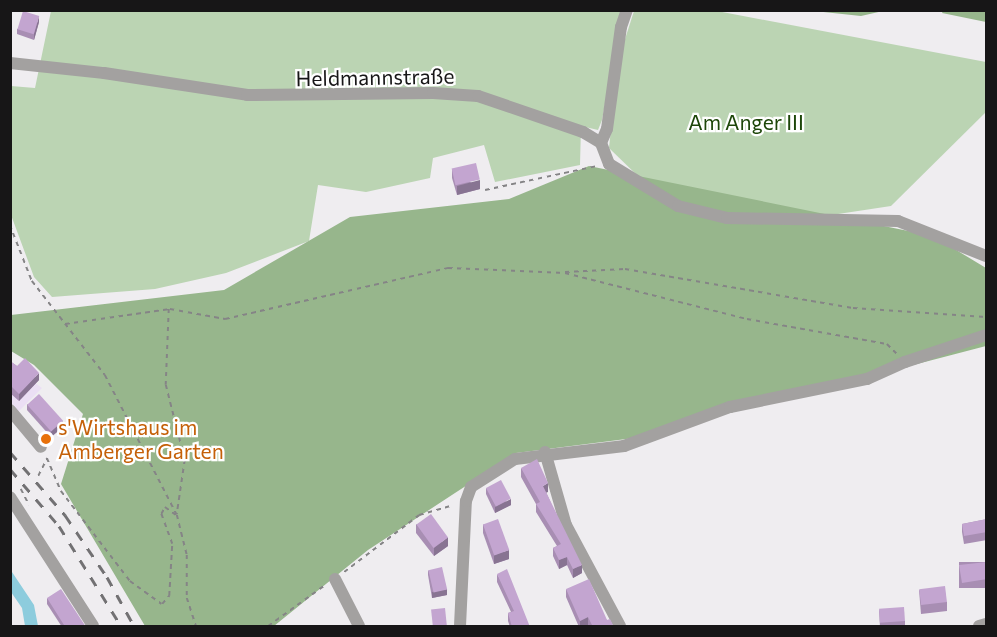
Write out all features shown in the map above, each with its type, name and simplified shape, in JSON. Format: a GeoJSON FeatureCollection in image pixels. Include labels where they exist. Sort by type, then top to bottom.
{"type":"FeatureCollection","features":[{"type":"Feature","properties":{"kind":"street"},"geometry":{"type":"LineString","coordinates":[[627,10],[621,27],[607,129],[601,143],[609,164],[678,206],[727,218],[898,221],[987,256]]}},
{"type":"Feature","properties":{"kind":"street","name":"Heldmannstraße"},"geometry":{"type":"LineString","coordinates":[[10,63],[94,71],[247,95],[433,93],[478,96],[583,132],[601,143]]}},
{"type":"Feature","properties":{"kind":"street"},"geometry":{"type":"LineString","coordinates":[[460,627],[466,501],[471,487],[515,459],[545,452],[624,446],[730,407],[867,379],[905,362],[987,336]]}},
{"type":"Feature","properties":{"kind":"street"},"geometry":{"type":"LineString","coordinates":[[10,410],[44,453]]}},
{"type":"Feature","properties":{"kind":"street"},"geometry":{"type":"LineString","coordinates":[[545,452],[566,525],[620,627]]}},
{"type":"Feature","properties":{"kind":"street"},"geometry":{"type":"LineString","coordinates":[[10,497],[23,512],[93,627]]}},
{"type":"Feature","properties":{"kind":"street"},"geometry":{"type":"LineString","coordinates":[[335,579],[359,627]]}},
{"type":"Feature","properties":{"kind":"street"},"geometry":{"type":"LineString","coordinates":[[979,627],[987,624]]}},
{"type":"Feature","properties":{"kind":"path"},"geometry":{"type":"LineString","coordinates":[[485,190],[609,164]]}},
{"type":"Feature","properties":{"kind":"path"},"geometry":{"type":"LineString","coordinates":[[10,225],[32,281],[105,375],[177,515],[188,555],[187,598],[196,627]]}},
{"type":"Feature","properties":{"kind":"path"},"geometry":{"type":"LineString","coordinates":[[65,324],[170,309],[225,319],[448,268],[555,272],[625,269],[853,308],[987,317]]}},
{"type":"Feature","properties":{"kind":"path"},"geometry":{"type":"LineString","coordinates":[[555,272],[747,319],[887,344],[905,362]]}},
{"type":"Feature","properties":{"kind":"path"},"geometry":{"type":"LineString","coordinates":[[170,309],[166,385],[185,460],[177,515]]}},
{"type":"Feature","properties":{"kind":"path"},"geometry":{"type":"LineString","coordinates":[[44,453],[61,491],[129,581],[162,604],[169,596],[172,544],[161,514],[165,507],[177,515]]}},
{"type":"Feature","properties":{"kind":"path"},"geometry":{"type":"LineString","coordinates":[[38,476],[44,453]]}},
{"type":"Feature","properties":{"kind":"path"},"geometry":{"type":"LineString","coordinates":[[21,489],[31,504],[23,512]]}},
{"type":"Feature","properties":{"kind":"path"},"geometry":{"type":"LineString","coordinates":[[268,627],[419,515],[466,501]]}},
{"type":"Feature","properties":{"kind":"shaded area"},"geometry":{"type":"Polygon","coordinates":[[[11,365],[42,388],[11,419],[11,365]]]}},
{"type":"Feature","properties":{"kind":"green space"},"geometry":{"type":"Polygon","coordinates":[[[51,11],[622,11],[602,120],[598,130],[581,126],[580,165],[495,182],[484,145],[433,158],[430,178],[366,192],[318,185],[309,241],[226,273],[155,289],[52,297],[34,277],[11,215],[11,86],[35,88],[51,11]]]}},
{"type":"Feature","properties":{"kind":"green space","name":"Am Anger III"},"geometry":{"type":"Polygon","coordinates":[[[634,11],[717,11],[986,62],[986,112],[891,206],[725,231],[643,181],[609,148],[618,61],[634,11]]]}},
{"type":"Feature","properties":{"kind":"green space"},"geometry":{"type":"Polygon","coordinates":[[[814,11],[883,11],[861,16],[814,11]]]}},
{"type":"Feature","properties":{"kind":"green space"},"geometry":{"type":"Polygon","coordinates":[[[943,11],[986,11],[986,22],[942,13],[943,11]]]}},
{"type":"Feature","properties":{"kind":"green space"},"geometry":{"type":"Polygon","coordinates":[[[589,166],[933,236],[986,268],[986,346],[634,438],[516,453],[368,550],[274,626],[145,626],[61,484],[83,414],[34,365],[11,351],[11,315],[224,290],[350,217],[509,199],[589,166]]]}},
{"type":"Feature","properties":{"kind":"water"},"geometry":{"type":"Polygon","coordinates":[[[10,569],[34,605],[38,626],[25,626],[22,608],[11,592],[10,569]]]}},
{"type":"Feature","properties":{"kind":"building"},"geometry":{"type":"Polygon","coordinates":[[[23,11],[39,16],[34,34],[17,29],[23,11]]]}},
{"type":"Feature","properties":{"kind":"building"},"geometry":{"type":"Polygon","coordinates":[[[476,163],[480,180],[455,185],[452,169],[476,163]]]}},
{"type":"Feature","properties":{"kind":"building"},"geometry":{"type":"Polygon","coordinates":[[[25,358],[39,373],[19,394],[10,385],[10,361],[17,366],[25,358]]]}},
{"type":"Feature","properties":{"kind":"building"},"geometry":{"type":"Polygon","coordinates":[[[39,394],[63,421],[51,431],[27,405],[39,394]]]}},
{"type":"Feature","properties":{"kind":"building"},"geometry":{"type":"Polygon","coordinates":[[[537,459],[548,483],[543,486],[582,565],[573,569],[567,557],[559,560],[553,548],[561,544],[536,504],[540,502],[521,468],[537,459]]]}},
{"type":"Feature","properties":{"kind":"building"},"geometry":{"type":"Polygon","coordinates":[[[501,480],[511,499],[496,507],[486,488],[501,480]]]}},
{"type":"Feature","properties":{"kind":"building"},"geometry":{"type":"Polygon","coordinates":[[[431,514],[448,537],[433,548],[416,525],[431,514]]]}},
{"type":"Feature","properties":{"kind":"building"},"geometry":{"type":"Polygon","coordinates":[[[498,519],[509,550],[494,555],[483,524],[498,519]]]}},
{"type":"Feature","properties":{"kind":"building"},"geometry":{"type":"Polygon","coordinates":[[[987,519],[987,532],[964,536],[962,524],[987,519]]]}},
{"type":"Feature","properties":{"kind":"building"},"geometry":{"type":"Polygon","coordinates":[[[987,562],[987,579],[962,583],[959,565],[987,562]]]}},
{"type":"Feature","properties":{"kind":"building"},"geometry":{"type":"Polygon","coordinates":[[[442,567],[447,589],[434,593],[428,570],[442,567]]]}},
{"type":"Feature","properties":{"kind":"building"},"geometry":{"type":"Polygon","coordinates":[[[507,569],[530,627],[512,627],[508,613],[514,611],[497,574],[507,569]]]}},
{"type":"Feature","properties":{"kind":"building"},"geometry":{"type":"Polygon","coordinates":[[[589,579],[607,620],[610,619],[614,627],[593,627],[588,617],[580,621],[566,589],[589,579]]]}},
{"type":"Feature","properties":{"kind":"building"},"geometry":{"type":"Polygon","coordinates":[[[945,586],[947,602],[921,605],[919,589],[945,586]]]}},
{"type":"Feature","properties":{"kind":"building"},"geometry":{"type":"Polygon","coordinates":[[[61,589],[86,627],[63,627],[64,625],[47,598],[61,589]]]}},
{"type":"Feature","properties":{"kind":"building"},"geometry":{"type":"Polygon","coordinates":[[[904,607],[905,621],[880,623],[879,609],[904,607]]]}},
{"type":"Feature","properties":{"kind":"building"},"geometry":{"type":"Polygon","coordinates":[[[445,608],[447,626],[433,626],[431,609],[445,608]]]}},
{"type":"Feature","properties":{"kind":"railway"},"geometry":{"type":"LineString","coordinates":[[10,452],[65,515],[107,577],[134,626]]}},
{"type":"Feature","properties":{"kind":"railway"},"geometry":{"type":"LineString","coordinates":[[10,469],[59,526],[121,626]]}},
{"type":"Feature","properties":{"kind":"place","name":"s'Wirtshaus im Amberger Garten"},"geometry":{"type":"Point","coordinates":[46,439]}}]}
